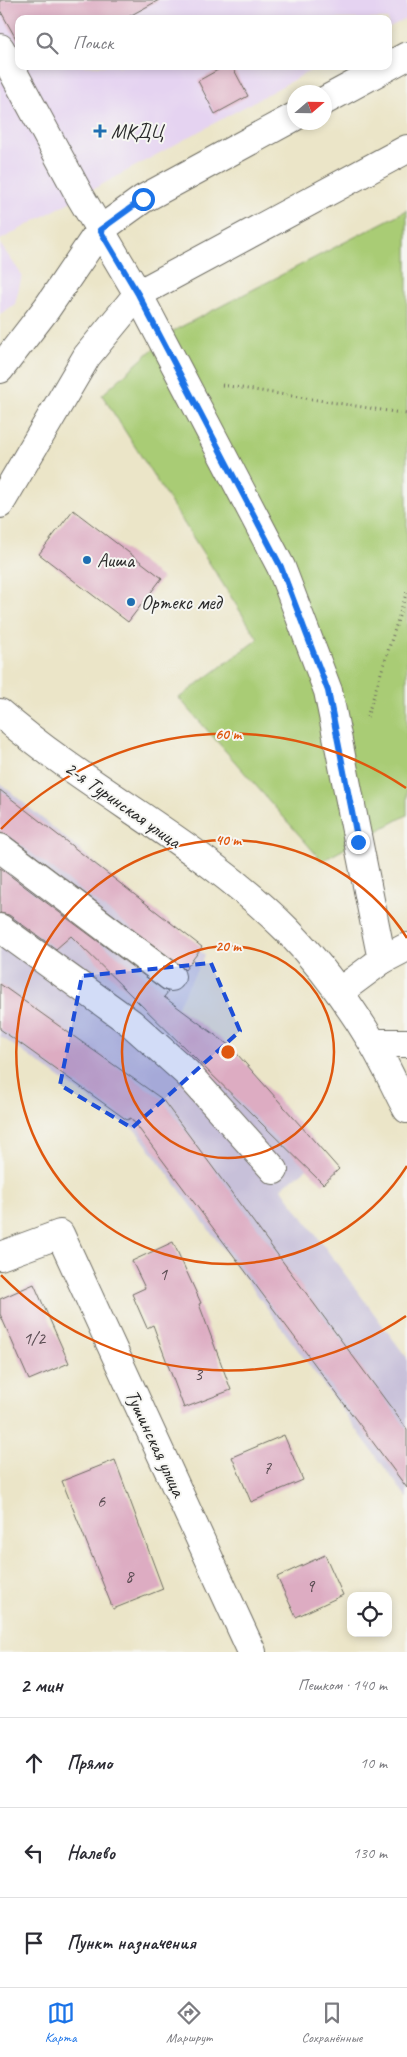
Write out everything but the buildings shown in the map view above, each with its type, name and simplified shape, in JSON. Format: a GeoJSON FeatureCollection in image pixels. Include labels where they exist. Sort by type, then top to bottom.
{"type":"FeatureCollection","features":[{"type":"Feature","properties":{"kind":"street"},"geometry":{"type":"LineString","coordinates":[[0,48],[100,230],[138,294],[281,567],[328,691],[382,960]]}},
{"type":"Feature","properties":{"kind":"street"},"geometry":{"type":"LineString","coordinates":[[392,64],[407,56]]}},
{"type":"Feature","properties":{"kind":"street"},"geometry":{"type":"LineString","coordinates":[[332,97],[381,70]]}},
{"type":"Feature","properties":{"kind":"street"},"geometry":{"type":"LineString","coordinates":[[0,370],[48,308],[100,230],[143,199],[287,121]]}},
{"type":"Feature","properties":{"kind":"street"},"geometry":{"type":"LineString","coordinates":[[0,504],[87,356],[138,294],[407,149]]}},
{"type":"Feature","properties":{"kind":"street","name":"2-я Туринская улица"},"geometry":{"type":"LineString","coordinates":[[0,712],[34,741],[221,873],[287,930],[339,992],[373,1043],[407,1109]]}},
{"type":"Feature","properties":{"kind":"street"},"geometry":{"type":"LineString","coordinates":[[0,848],[171,977]]}},
{"type":"Feature","properties":{"kind":"street"},"geometry":{"type":"LineString","coordinates":[[0,928],[131,1023],[186,1072],[274,1170]]}},
{"type":"Feature","properties":{"kind":"street"},"geometry":{"type":"LineString","coordinates":[[339,992],[382,960],[407,947]]}},
{"type":"Feature","properties":{"kind":"street"},"geometry":{"type":"LineString","coordinates":[[373,1043],[407,1043]]}},
{"type":"Feature","properties":{"kind":"street","name":"Тушинская улица"},"geometry":{"type":"LineString","coordinates":[[0,1256],[60,1234],[252,1652]]}},
{"type":"Feature","properties":{"kind":"path"},"geometry":{"type":"LineString","coordinates":[[183,379],[407,414]]}},
{"type":"Feature","properties":{"kind":"path"},"geometry":{"type":"LineString","coordinates":[[366,718],[407,591]]}},
{"type":"Feature","properties":{"kind":"highlighted area"},"geometry":{"type":"Polygon","coordinates":[[[211,963],[240,1031],[132,1128],[60,1085],[82,976],[211,963]]]}},
{"type":"Feature","properties":{"kind":"shaded area","name":"МКДЦ"},"geometry":{"type":"Polygon","coordinates":[[[0,0],[407,0],[407,18],[392,26],[392,15],[15,15],[15,70],[312,70],[0,240],[0,0]]]}},
{"type":"Feature","properties":{"kind":"shaded area"},"geometry":{"type":"Polygon","coordinates":[[[0,244],[22,275],[15,304],[0,314],[0,244]]]}},
{"type":"Feature","properties":{"kind":"shaded area"},"geometry":{"type":"Polygon","coordinates":[[[0,783],[205,955],[177,1007],[230,1046],[326,1154],[281,1188],[407,1358],[407,1498],[137,1132],[0,1036],[0,783]]]}},
{"type":"Feature","properties":{"kind":"green space"},"geometry":{"type":"Polygon","coordinates":[[[407,210],[407,815],[322,861],[179,698],[258,639],[102,395],[173,331],[407,210]]]}},
{"type":"Feature","properties":{"kind":"place","name":"МКДЦ"},"geometry":{"type":"Point","coordinates":[100,131]}},
{"type":"Feature","properties":{"kind":"place","name":"Аиша"},"geometry":{"type":"Point","coordinates":[87,560]}},
{"type":"Feature","properties":{"kind":"place","name":"Ортекс мед"},"geometry":{"type":"Point","coordinates":[131,602]}},
{"type":"Feature","properties":{"kind":"route"},"geometry":{"type":"LineString","coordinates":[[143,199],[100,230],[138,294],[281,567],[328,691],[358,842]]}}]}
